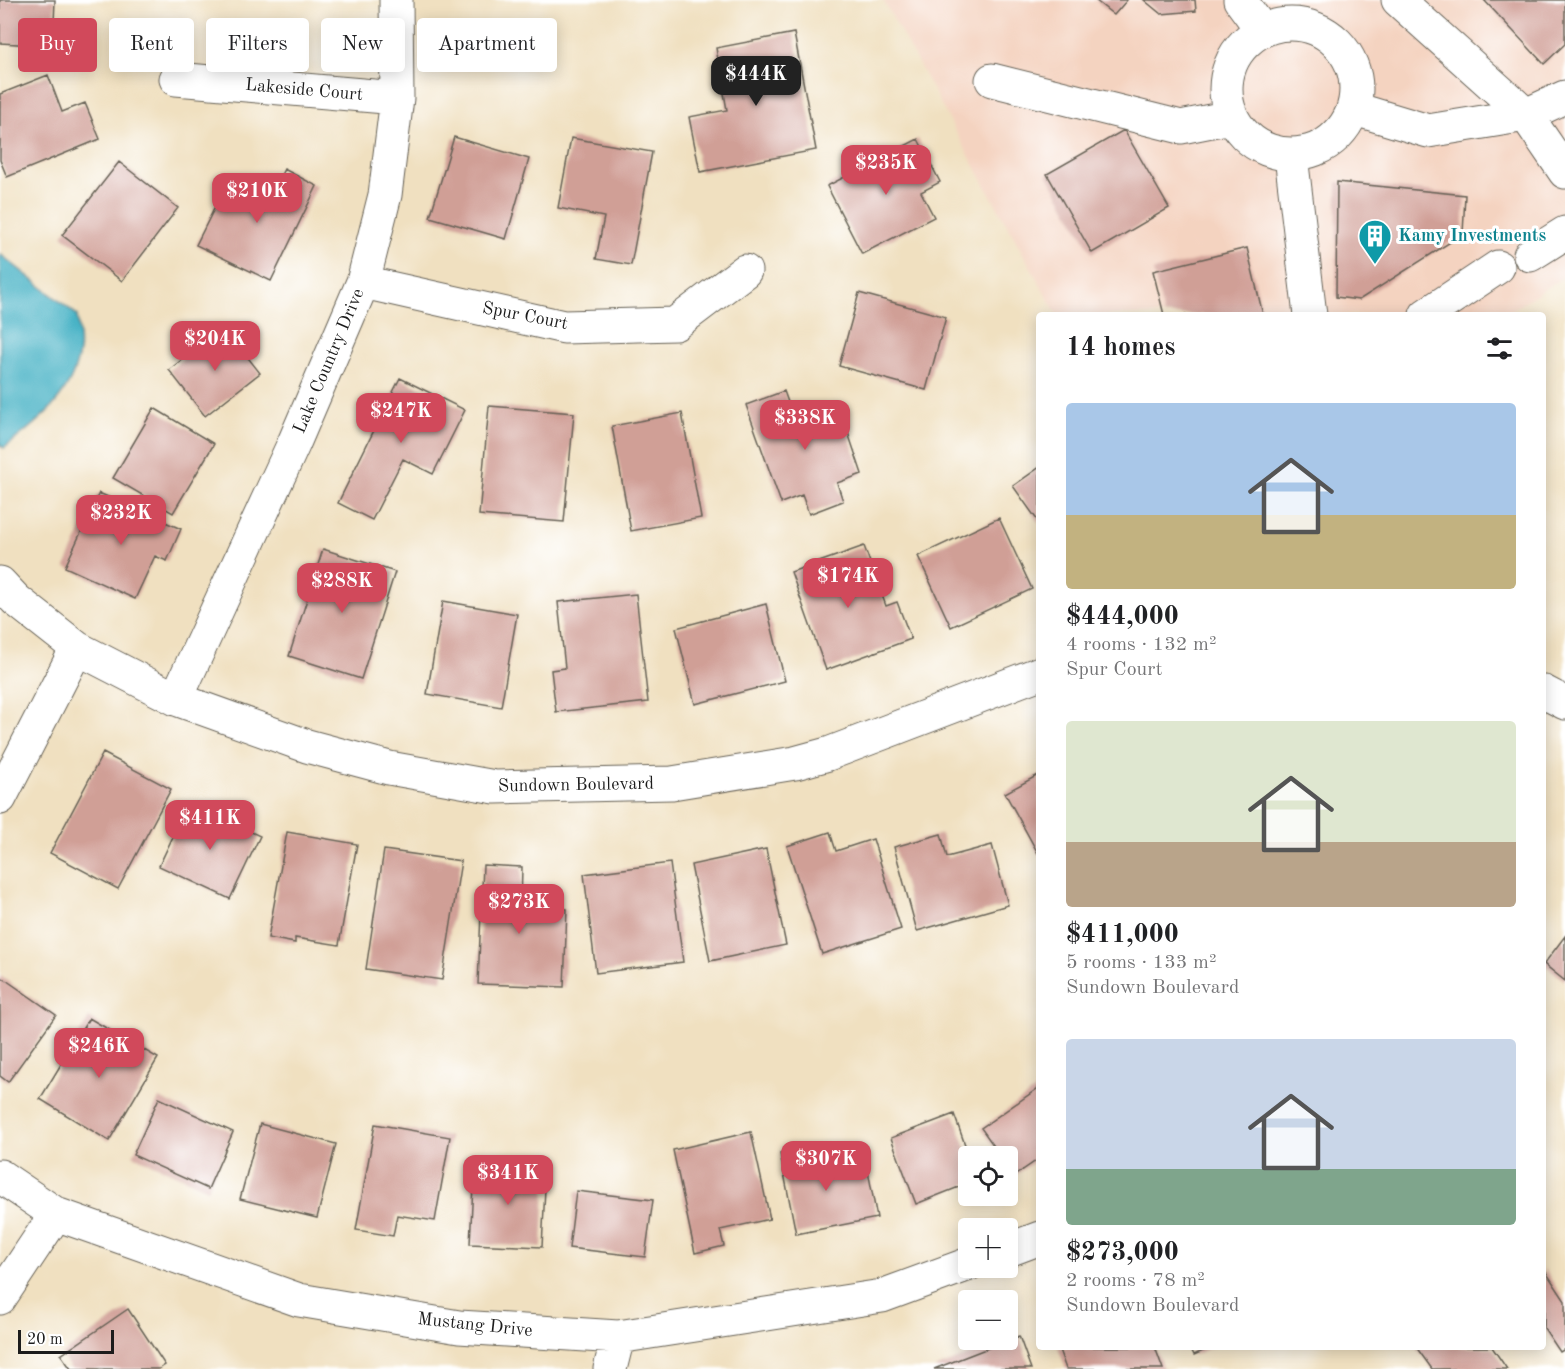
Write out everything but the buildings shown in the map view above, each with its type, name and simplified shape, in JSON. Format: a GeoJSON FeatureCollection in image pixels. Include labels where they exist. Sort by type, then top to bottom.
{"type":"FeatureCollection","features":[{"type":"Feature","properties":{"kind":"street","name":"Lake Country Drive"},"geometry":{"type":"LineString","coordinates":[[176,699],[294,443],[363,282],[385,195],[398,98],[396,0]]}},
{"type":"Feature","properties":{"kind":"street"},"geometry":{"type":"LineString","coordinates":[[1240,0],[1262,30]]}},
{"type":"Feature","properties":{"kind":"street"},"geometry":{"type":"LineString","coordinates":[[1404,2],[1526,115],[1565,172]]}},
{"type":"Feature","properties":{"kind":"street"},"geometry":{"type":"LineString","coordinates":[[1296,23],[1319,29],[1339,43],[1352,63],[1358,86],[1355,109],[1347,125],[1321,149],[1291,156],[1269,152],[1240,132],[1231,117],[1225,88],[1230,65],[1243,45],[1262,30],[1296,23]]}},
{"type":"Feature","properties":{"kind":"street","name":"Lakeside Court"},"geometry":{"type":"LineString","coordinates":[[176,79],[398,98]]}},
{"type":"Feature","properties":{"kind":"street"},"geometry":{"type":"LineString","coordinates":[[992,80],[1181,127],[1231,117]]}},
{"type":"Feature","properties":{"kind":"street"},"geometry":{"type":"LineString","coordinates":[[1355,109],[1428,131],[1526,115],[1565,97]]}},
{"type":"Feature","properties":{"kind":"street"},"geometry":{"type":"LineString","coordinates":[[1291,156],[1310,312]]}},
{"type":"Feature","properties":{"kind":"street"},"geometry":{"type":"LineString","coordinates":[[1530,255],[1565,233]]}},
{"type":"Feature","properties":{"kind":"street"},"geometry":{"type":"LineString","coordinates":[[1430,312],[1498,267]]}},
{"type":"Feature","properties":{"kind":"street","name":"Spur Court"},"geometry":{"type":"LineString","coordinates":[[363,282],[564,327],[675,324],[745,271]]}},
{"type":"Feature","properties":{"kind":"street","name":"Sundown Boulevard"},"geometry":{"type":"LineString","coordinates":[[0,583],[16,600],[77,648],[176,699],[307,746],[389,768],[495,787],[672,783],[795,764],[828,754],[1036,675]]}},
{"type":"Feature","properties":{"kind":"street"},"geometry":{"type":"LineString","coordinates":[[0,798],[77,648]]}},
{"type":"Feature","properties":{"kind":"street","name":"Mustang Drive"},"geometry":{"type":"LineString","coordinates":[[0,1176],[56,1214],[299,1300],[459,1327],[618,1337],[882,1296],[958,1268]]}},
{"type":"Feature","properties":{"kind":"street"},"geometry":{"type":"LineString","coordinates":[[0,1298],[56,1214]]}},
{"type":"Feature","properties":{"kind":"street"},"geometry":{"type":"LineString","coordinates":[[1018,1247],[1036,1240]]}},
{"type":"Feature","properties":{"kind":"street"},"geometry":{"type":"LineString","coordinates":[[610,1369],[618,1337]]}},
{"type":"Feature","properties":{"kind":"shaded area"},"geometry":{"type":"Polygon","coordinates":[[[883,0],[1565,0],[1565,276],[1509,312],[1055,312],[883,0]]]}},
{"type":"Feature","properties":{"kind":"water"},"geometry":{"type":"Polygon","coordinates":[[[0,254],[77,315],[80,343],[75,368],[61,395],[41,418],[4,448],[0,445],[0,254]]]}},
{"type":"Feature","properties":{"kind":"place","name":"Kamy Investments"},"geometry":{"type":"Point","coordinates":[1375,265]}}]}
